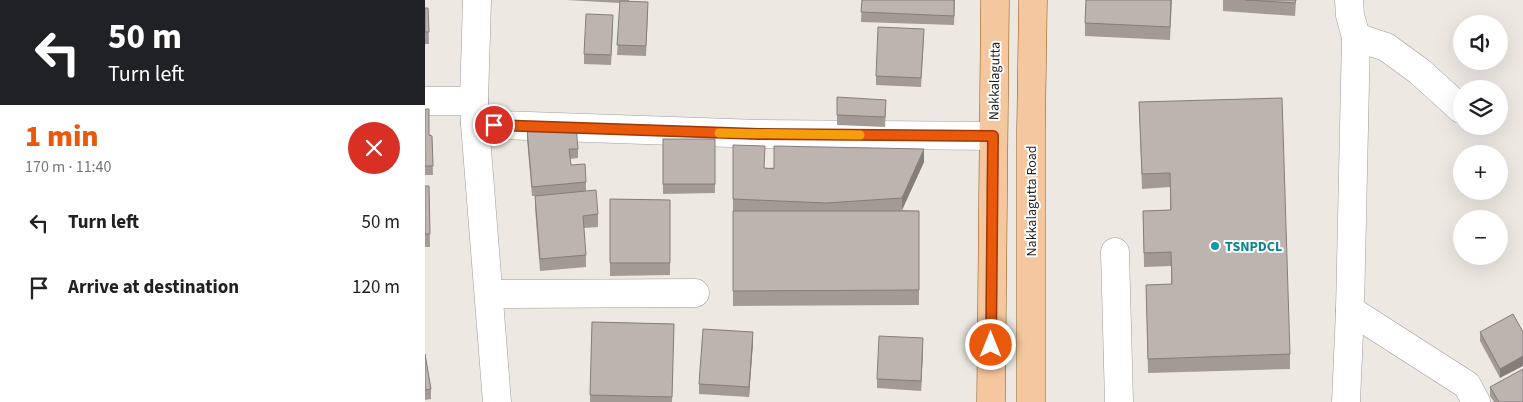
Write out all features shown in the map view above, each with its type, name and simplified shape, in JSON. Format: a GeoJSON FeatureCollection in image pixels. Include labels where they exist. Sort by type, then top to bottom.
{"type":"FeatureCollection","features":[{"type":"Feature","properties":{"kind":"main road","name":"Nakkalagutta"},"geometry":{"type":"LineString","coordinates":[[991,402],[995,0]]}},
{"type":"Feature","properties":{"kind":"main road","name":"Nakkalagutta Road"},"geometry":{"type":"LineString","coordinates":[[1031,402],[1033,0]]}},
{"type":"Feature","properties":{"kind":"street"},"geometry":{"type":"LineString","coordinates":[[477,0],[475,112],[497,402]]}},
{"type":"Feature","properties":{"kind":"street"},"geometry":{"type":"LineString","coordinates":[[1356,13],[1386,47],[1419,71],[1453,103]]}},
{"type":"Feature","properties":{"kind":"street"},"geometry":{"type":"LineString","coordinates":[[1346,402],[1350,310],[1356,13]]}},
{"type":"Feature","properties":{"kind":"street"},"geometry":{"type":"LineString","coordinates":[[425,101],[475,112],[759,134],[993,136]]}},
{"type":"Feature","properties":{"kind":"street"},"geometry":{"type":"LineString","coordinates":[[1115,252],[1119,402]]}},
{"type":"Feature","properties":{"kind":"street"},"geometry":{"type":"LineString","coordinates":[[489,294],[695,293]]}},
{"type":"Feature","properties":{"kind":"street"},"geometry":{"type":"LineString","coordinates":[[1350,310],[1467,385],[1476,402]]}},
{"type":"Feature","properties":{"kind":"building"},"geometry":{"type":"Polygon","coordinates":[[[862,0],[954,0],[954,16],[861,12],[862,0]]]}},
{"type":"Feature","properties":{"kind":"building"},"geometry":{"type":"Polygon","coordinates":[[[1086,0],[1171,0],[1170,27],[1085,23],[1086,0]]]}},
{"type":"Feature","properties":{"kind":"building"},"geometry":{"type":"Polygon","coordinates":[[[1245,0],[1296,0],[1295,3],[1245,0]]]}},
{"type":"Feature","properties":{"kind":"building"},"geometry":{"type":"Polygon","coordinates":[[[620,1],[648,2],[646,46],[617,45],[620,1]]]}},
{"type":"Feature","properties":{"kind":"building"},"geometry":{"type":"Polygon","coordinates":[[[425,8],[428,8],[429,32],[425,32],[425,8]]]}},
{"type":"Feature","properties":{"kind":"building"},"geometry":{"type":"Polygon","coordinates":[[[586,14],[613,15],[611,55],[584,54],[586,14]]]}},
{"type":"Feature","properties":{"kind":"building"},"geometry":{"type":"Polygon","coordinates":[[[878,27],[924,29],[921,78],[876,76],[878,27]]]}},
{"type":"Feature","properties":{"kind":"building"},"geometry":{"type":"Polygon","coordinates":[[[837,97],[886,100],[885,117],[837,115],[837,97]]]}},
{"type":"Feature","properties":{"kind":"building","name":"TSNPDCL"},"geometry":{"type":"Polygon","coordinates":[[[1282,98],[1290,354],[1148,359],[1146,285],[1172,284],[1171,252],[1144,253],[1143,211],[1171,210],[1170,173],[1142,174],[1139,102],[1282,98]]]}},
{"type":"Feature","properties":{"kind":"building"},"geometry":{"type":"Polygon","coordinates":[[[425,109],[429,109],[429,135],[432,136],[433,166],[425,166],[425,109]]]}},
{"type":"Feature","properties":{"kind":"building"},"geometry":{"type":"Polygon","coordinates":[[[576,125],[578,149],[569,149],[571,165],[585,164],[586,182],[532,187],[527,129],[576,125]]]}},
{"type":"Feature","properties":{"kind":"building"},"geometry":{"type":"Polygon","coordinates":[[[663,139],[715,139],[715,184],[663,184],[663,139]]]}},
{"type":"Feature","properties":{"kind":"building"},"geometry":{"type":"Polygon","coordinates":[[[733,145],[765,146],[764,168],[774,169],[774,146],[924,149],[902,198],[826,203],[733,199],[733,145]]]}},
{"type":"Feature","properties":{"kind":"building"},"geometry":{"type":"Polygon","coordinates":[[[425,186],[429,186],[430,234],[425,234],[425,186]]]}},
{"type":"Feature","properties":{"kind":"building"},"geometry":{"type":"Polygon","coordinates":[[[596,190],[598,214],[583,216],[586,255],[540,259],[535,196],[596,190]]]}},
{"type":"Feature","properties":{"kind":"building"},"geometry":{"type":"Polygon","coordinates":[[[610,199],[670,200],[670,263],[610,263],[610,199]]]}},
{"type":"Feature","properties":{"kind":"building"},"geometry":{"type":"Polygon","coordinates":[[[733,211],[919,211],[919,290],[733,291],[733,211]]]}},
{"type":"Feature","properties":{"kind":"building"},"geometry":{"type":"Polygon","coordinates":[[[1513,314],[1523,332],[1523,356],[1500,369],[1480,332],[1513,314]]]}},
{"type":"Feature","properties":{"kind":"building"},"geometry":{"type":"Polygon","coordinates":[[[592,322],[674,324],[672,397],[590,395],[592,322]]]}},
{"type":"Feature","properties":{"kind":"building"},"geometry":{"type":"Polygon","coordinates":[[[703,329],[753,332],[749,387],[699,384],[703,329]]]}},
{"type":"Feature","properties":{"kind":"building"},"geometry":{"type":"Polygon","coordinates":[[[879,336],[923,338],[921,381],[877,379],[879,336]]]}},
{"type":"Feature","properties":{"kind":"building"},"geometry":{"type":"Polygon","coordinates":[[[425,354],[431,389],[425,390],[425,354]]]}},
{"type":"Feature","properties":{"kind":"building"},"geometry":{"type":"Polygon","coordinates":[[[1523,369],[1523,402],[1499,402],[1490,387],[1523,369]]]}},
{"type":"Feature","properties":{"kind":"slow traffic"},"geometry":{"type":"LineString","coordinates":[[719,133],[860,135]]}},
{"type":"Feature","properties":{"kind":"place","name":"TSNPDCL"},"geometry":{"type":"Point","coordinates":[1215,246]}},
{"type":"Feature","properties":{"kind":"route"},"geometry":{"type":"LineString","coordinates":[[494,125],[759,134],[993,136],[991,345]]}}]}
